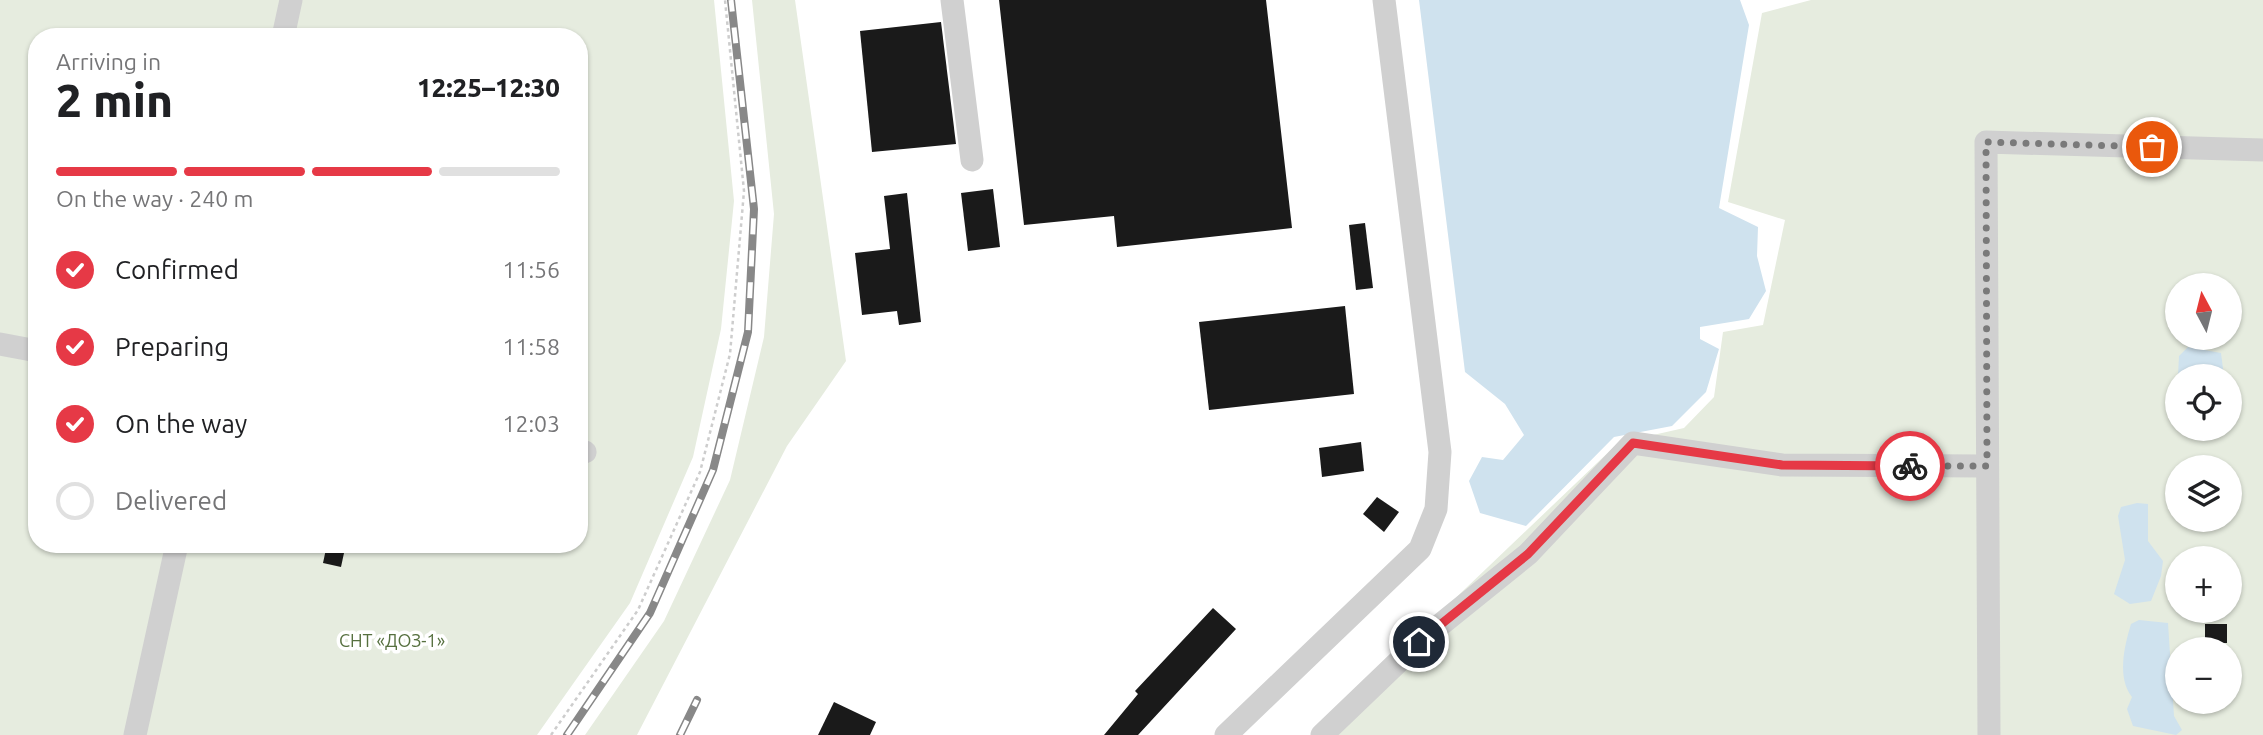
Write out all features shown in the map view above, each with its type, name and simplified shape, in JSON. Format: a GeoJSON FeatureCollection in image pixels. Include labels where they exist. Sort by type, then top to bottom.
{"type":"FeatureCollection","features":[{"type":"Feature","properties":{"kind":"street"},"geometry":{"type":"LineString","coordinates":[[285,28],[291,0]]}},
{"type":"Feature","properties":{"kind":"street"},"geometry":{"type":"LineString","coordinates":[[952,0],[972,160]]}},
{"type":"Feature","properties":{"kind":"street"},"geometry":{"type":"LineString","coordinates":[[1226,735],[1420,549],[1436,509],[1440,452],[1384,0]]}},
{"type":"Feature","properties":{"kind":"street"},"geometry":{"type":"LineString","coordinates":[[1989,735],[1986,142],[2263,150]]}},
{"type":"Feature","properties":{"kind":"street"},"geometry":{"type":"LineString","coordinates":[[0,344],[28,349]]}},
{"type":"Feature","properties":{"kind":"street"},"geometry":{"type":"LineString","coordinates":[[1322,735],[1419,642],[1528,554],[1633,443],[1782,465],[1987,466]]}},
{"type":"Feature","properties":{"kind":"street"},"geometry":{"type":"LineString","coordinates":[[135,735],[175,553]]}},
{"type":"Feature","properties":{"kind":"path"},"geometry":{"type":"LineString","coordinates":[[551,735],[561,725],[638,610],[700,472],[730,354],[744,191],[724,0]]}},
{"type":"Feature","properties":{"kind":"green space","name":"СНТ «ДОЗ-1»"},"geometry":{"type":"Polygon","coordinates":[[[0,0],[714,0],[734,201],[721,329],[693,457],[630,603],[537,735],[0,735],[0,0]]]}},
{"type":"Feature","properties":{"kind":"green space"},"geometry":{"type":"Polygon","coordinates":[[[752,0],[795,0],[846,361],[787,446],[637,735],[585,735],[664,621],[730,480],[764,337],[774,214],[752,0]]]}},
{"type":"Feature","properties":{"kind":"green space"},"geometry":{"type":"Polygon","coordinates":[[[1811,0],[2263,0],[2263,735],[1312,735],[1618,443],[1684,428],[1714,397],[1723,332],[1763,325],[1785,220],[1728,202],[1762,13],[1811,0]]]}},
{"type":"Feature","properties":{"kind":"water"},"geometry":{"type":"Polygon","coordinates":[[[1419,0],[1740,0],[1749,25],[1719,208],[1758,227],[1757,256],[1766,291],[1749,319],[1700,327],[1700,339],[1719,349],[1706,392],[1672,426],[1614,437],[1526,526],[1480,513],[1469,481],[1482,457],[1503,460],[1524,435],[1505,404],[1465,372],[1419,0]]]}},
{"type":"Feature","properties":{"kind":"water"},"geometry":{"type":"Polygon","coordinates":[[[2185,350],[2221,353],[2222,364],[2179,364],[2179,356],[2185,350]]]}},
{"type":"Feature","properties":{"kind":"water"},"geometry":{"type":"Polygon","coordinates":[[[2137,503],[2148,504],[2148,541],[2163,561],[2161,576],[2151,601],[2130,604],[2114,594],[2125,560],[2118,516],[2121,507],[2137,503]]]}},
{"type":"Feature","properties":{"kind":"water"},"geometry":{"type":"Polygon","coordinates":[[[2139,620],[2168,623],[2169,637],[2165,637],[2165,714],[2174,714],[2182,730],[2176,735],[2133,726],[2127,709],[2132,697],[2123,672],[2124,652],[2131,624],[2139,620]]]}},
{"type":"Feature","properties":{"kind":"building"},"geometry":{"type":"Polygon","coordinates":[[[999,0],[1266,0],[1292,228],[1117,247],[1114,216],[1024,225],[999,0]]]}},
{"type":"Feature","properties":{"kind":"building"},"geometry":{"type":"Polygon","coordinates":[[[941,22],[956,144],[872,152],[860,31],[941,22]]]}},
{"type":"Feature","properties":{"kind":"building"},"geometry":{"type":"Polygon","coordinates":[[[993,189],[1000,247],[968,251],[961,193],[993,189]]]}},
{"type":"Feature","properties":{"kind":"building"},"geometry":{"type":"Polygon","coordinates":[[[907,193],[921,322],[899,325],[897,311],[862,315],[855,253],[890,249],[884,196],[907,193]]]}},
{"type":"Feature","properties":{"kind":"building"},"geometry":{"type":"Polygon","coordinates":[[[1365,223],[1373,288],[1356,290],[1349,225],[1365,223]]]}},
{"type":"Feature","properties":{"kind":"building"},"geometry":{"type":"Polygon","coordinates":[[[1345,306],[1354,394],[1209,410],[1199,322],[1345,306]]]}},
{"type":"Feature","properties":{"kind":"building"},"geometry":{"type":"Polygon","coordinates":[[[1361,442],[1364,471],[1322,477],[1319,448],[1361,442]]]}},
{"type":"Feature","properties":{"kind":"building"},"geometry":{"type":"Polygon","coordinates":[[[1377,497],[1399,512],[1384,532],[1363,514],[1377,497]]]}},
{"type":"Feature","properties":{"kind":"building"},"geometry":{"type":"Polygon","coordinates":[[[325,553],[344,553],[341,567],[323,563],[325,553]]]}},
{"type":"Feature","properties":{"kind":"building"},"geometry":{"type":"Polygon","coordinates":[[[1213,608],[1236,629],[1138,735],[1104,735],[1138,694],[1135,691],[1213,608]]]}},
{"type":"Feature","properties":{"kind":"building"},"geometry":{"type":"Polygon","coordinates":[[[2205,624],[2227,624],[2227,637],[2205,637],[2205,624]]]}},
{"type":"Feature","properties":{"kind":"building"},"geometry":{"type":"Polygon","coordinates":[[[834,702],[876,722],[870,735],[818,735],[834,702]]]}},
{"type":"Feature","properties":{"kind":"railway"},"geometry":{"type":"LineString","coordinates":[[567,735],[650,613],[713,470],[748,332],[754,209],[731,0]]}},
{"type":"Feature","properties":{"kind":"railway"},"geometry":{"type":"LineString","coordinates":[[680,735],[697,700]]}},
{"type":"Feature","properties":{"kind":"way so far"},"geometry":{"type":"LineString","coordinates":[[1910,466],[1987,466],[1986,142],[2152,147]]}},
{"type":"Feature","properties":{"kind":"route"},"geometry":{"type":"LineString","coordinates":[[1419,642],[1528,554],[1633,443],[1782,465],[1910,466]]}}]}
